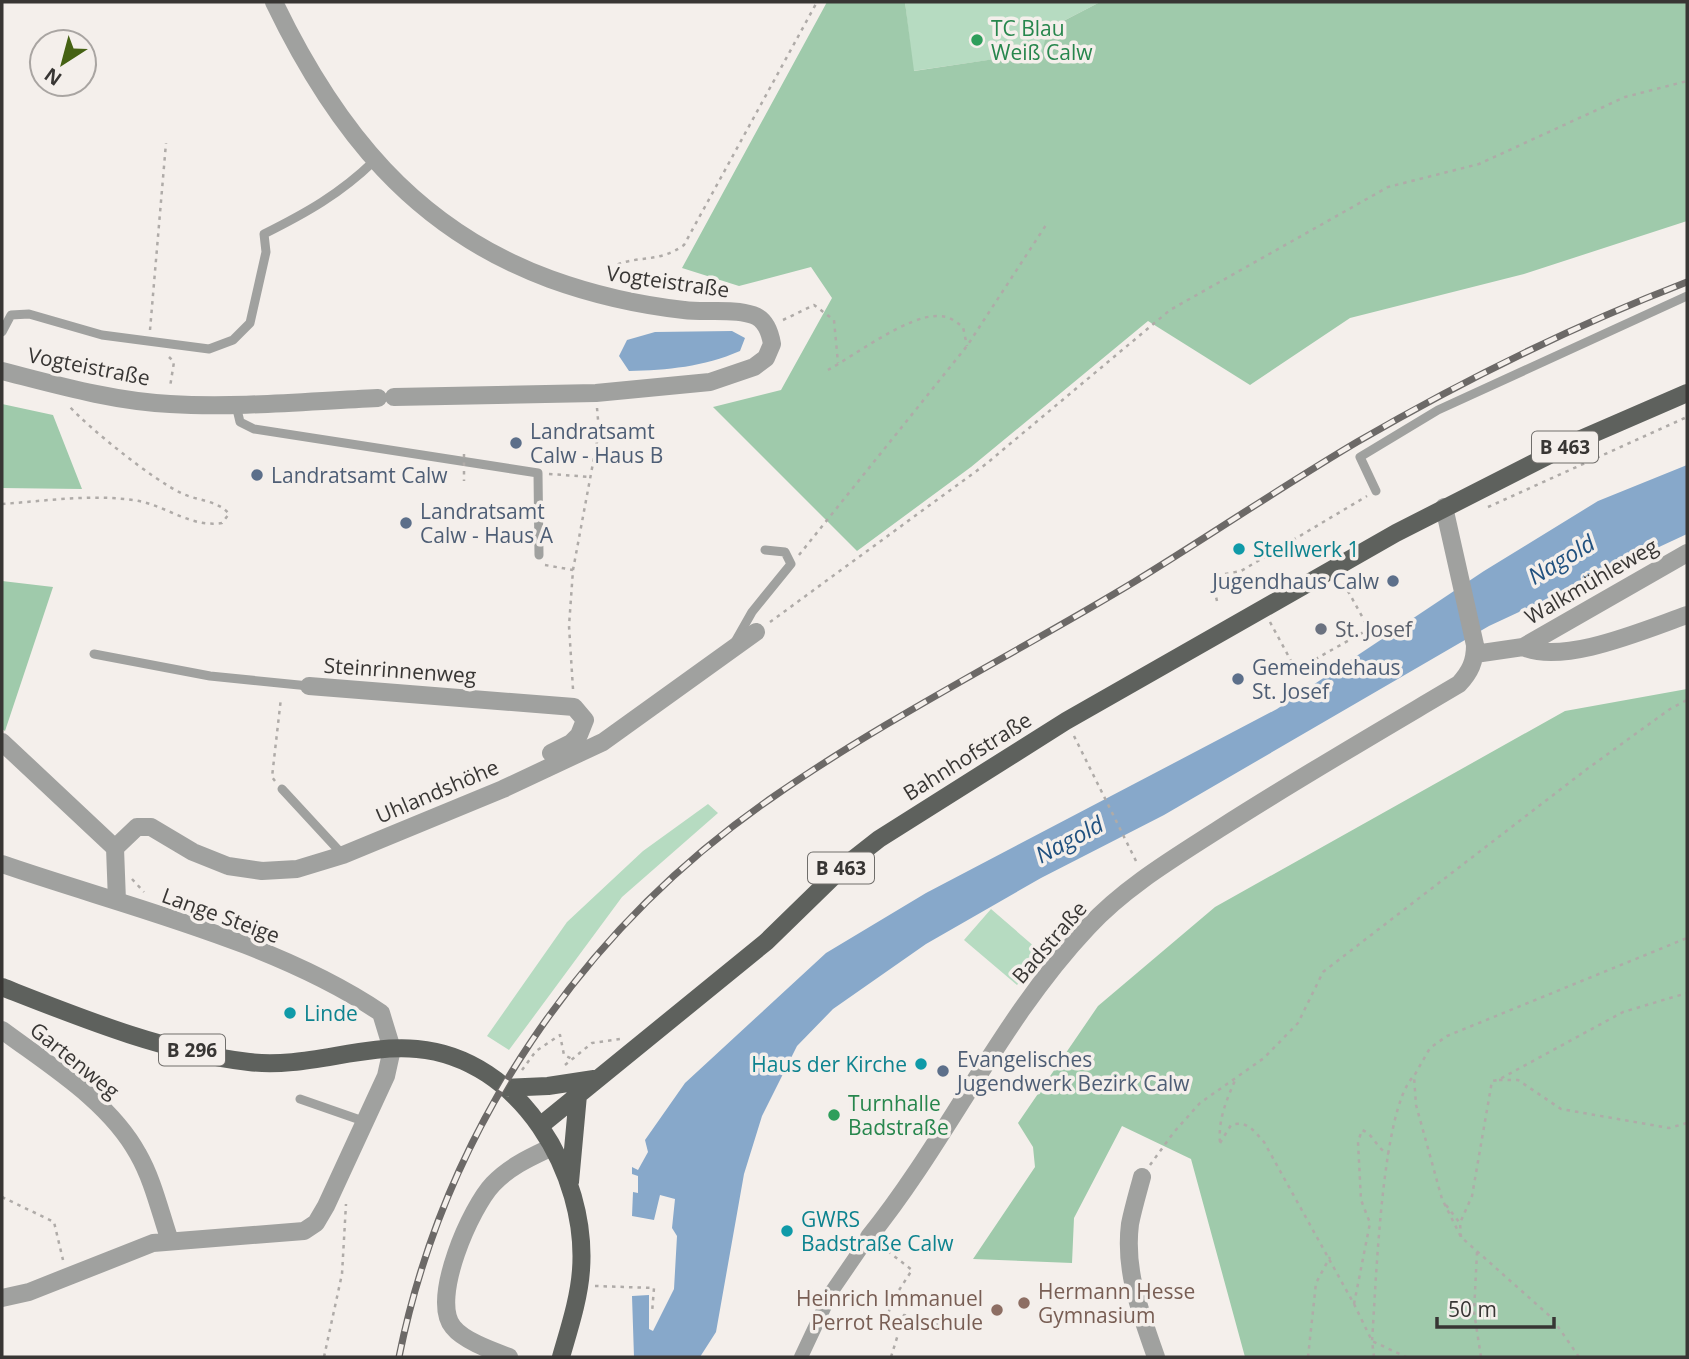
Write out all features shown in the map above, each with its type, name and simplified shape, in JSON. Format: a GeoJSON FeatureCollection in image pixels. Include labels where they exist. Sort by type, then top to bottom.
{"type":"FeatureCollection","features":[{"type":"Feature","properties":{"kind":"main road","name":"Bahnhofstraße"},"geometry":{"type":"LineString","coordinates":[[540,1126],[766,942],[842,868],[879,839],[1066,721],[1444,507],[1581,439],[1687,393]]}},
{"type":"Feature","properties":{"kind":"main road","name":"B 296"},"geometry":{"type":"LineString","coordinates":[[2,987],[165,1044],[250,1062],[272,1063],[391,1049],[418,1049],[447,1055],[511,1082],[540,1126],[570,1184],[579,1226],[579,1285],[561,1357]]}},
{"type":"Feature","properties":{"kind":"main road"},"geometry":{"type":"LineString","coordinates":[[511,1082],[557,1086],[598,1079]]}},
{"type":"Feature","properties":{"kind":"main road"},"geometry":{"type":"LineString","coordinates":[[570,1184],[578,1095]]}},
{"type":"Feature","properties":{"kind":"street","name":"Vogteistraße"},"geometry":{"type":"LineString","coordinates":[[2,371],[106,397],[168,404],[236,405],[596,393],[733,377],[766,358],[772,344],[768,328],[750,313],[646,305],[593,293],[496,255],[454,229],[374,161],[320,87],[274,2]]}},
{"type":"Feature","properties":{"kind":"street"},"geometry":{"type":"LineString","coordinates":[[1444,507],[1475,649]]}},
{"type":"Feature","properties":{"kind":"street","name":"Walkmühleweg"},"geometry":{"type":"LineString","coordinates":[[1475,649],[1522,647],[1687,553]]}},
{"type":"Feature","properties":{"kind":"street"},"geometry":{"type":"LineString","coordinates":[[1522,647],[1537,653],[1567,654],[1687,615]]}},
{"type":"Feature","properties":{"kind":"street","name":"Uhlandshöhe"},"geometry":{"type":"LineString","coordinates":[[115,848],[137,827],[151,827],[205,857],[228,866],[262,871],[297,869],[343,855],[503,789],[603,742],[756,632]]}},
{"type":"Feature","properties":{"kind":"street","name":"Badstraße"},"geometry":{"type":"LineString","coordinates":[[801,1357],[832,1291],[869,1237],[901,1198],[1040,984],[1090,924],[1145,878],[1273,794],[1459,684],[1467,675],[1475,649]]}},
{"type":"Feature","properties":{"kind":"street","name":"Steinrinnenweg"},"geometry":{"type":"LineString","coordinates":[[309,686],[574,707]]}},
{"type":"Feature","properties":{"kind":"street"},"geometry":{"type":"LineString","coordinates":[[503,789],[507,777],[571,743],[579,734],[585,720],[574,707]]}},
{"type":"Feature","properties":{"kind":"street"},"geometry":{"type":"LineString","coordinates":[[2,742],[115,848],[117,901]]}},
{"type":"Feature","properties":{"kind":"street","name":"Lange Steige"},"geometry":{"type":"LineString","coordinates":[[2,864],[150,912],[340,985],[382,1013],[391,1049]]}},
{"type":"Feature","properties":{"kind":"street","name":"Gartenweg"},"geometry":{"type":"LineString","coordinates":[[2,1030],[91,1099],[117,1125],[138,1154],[170,1241]]}},
{"type":"Feature","properties":{"kind":"street"},"geometry":{"type":"LineString","coordinates":[[2,1298],[29,1292],[153,1243],[304,1231],[316,1223],[326,1206],[386,1076],[391,1049]]}},
{"type":"Feature","properties":{"kind":"street"},"geometry":{"type":"LineString","coordinates":[[509,1357],[454,1329],[448,1318],[451,1271],[467,1224],[482,1198],[518,1163],[552,1147]]}},
{"type":"Feature","properties":{"kind":"street"},"geometry":{"type":"LineString","coordinates":[[1142,1177],[1130,1225],[1131,1276],[1134,1296],[1156,1357]]}},
{"type":"Feature","properties":{"kind":"lane"},"geometry":{"type":"LineString","coordinates":[[2,332],[11,315],[29,314],[102,335],[209,349],[233,340],[250,323],[266,252],[264,234],[321,205],[348,186],[374,161]]}},
{"type":"Feature","properties":{"kind":"lane"},"geometry":{"type":"LineString","coordinates":[[1376,491],[1360,457],[1438,410],[1687,296]]}},
{"type":"Feature","properties":{"kind":"lane"},"geometry":{"type":"LineString","coordinates":[[236,405],[240,422],[254,429],[538,473],[539,560]]}},
{"type":"Feature","properties":{"kind":"lane"},"geometry":{"type":"LineString","coordinates":[[731,649],[752,612],[791,564],[785,552],[765,550]]}},
{"type":"Feature","properties":{"kind":"lane","name":"Steinrinnenweg"},"geometry":{"type":"LineString","coordinates":[[94,654],[210,676],[309,686]]}},
{"type":"Feature","properties":{"kind":"lane"},"geometry":{"type":"LineString","coordinates":[[282,789],[343,855]]}},
{"type":"Feature","properties":{"kind":"lane"},"geometry":{"type":"LineString","coordinates":[[300,1099],[366,1122]]}},
{"type":"Feature","properties":{"kind":"path"},"geometry":{"type":"LineString","coordinates":[[723,290],[711,286],[683,287],[632,277],[619,271],[616,265],[655,260],[671,255],[684,245],[817,2]]}},
{"type":"Feature","properties":{"kind":"path"},"geometry":{"type":"LineString","coordinates":[[756,632],[986,464],[1170,310],[1388,187],[1479,164],[1625,97],[1687,81]]}},
{"type":"Feature","properties":{"kind":"path"},"geometry":{"type":"LineString","coordinates":[[150,315],[164,194],[166,143]]}},
{"type":"Feature","properties":{"kind":"path"},"geometry":{"type":"LineString","coordinates":[[791,564],[967,346],[1046,225]]}},
{"type":"Feature","properties":{"kind":"path"},"geometry":{"type":"LineString","coordinates":[[768,328],[814,305],[834,320],[838,364]]}},
{"type":"Feature","properties":{"kind":"path"},"geometry":{"type":"LineString","coordinates":[[828,370],[905,326],[935,316],[950,317],[963,327],[967,346]]}},
{"type":"Feature","properties":{"kind":"path"},"geometry":{"type":"LineString","coordinates":[[163,351],[174,362],[170,385]]}},
{"type":"Feature","properties":{"kind":"path"},"geometry":{"type":"LineString","coordinates":[[2,504],[109,497],[128,499],[209,525],[222,523],[229,514],[222,505],[180,493],[145,470],[69,407],[71,388]]}},
{"type":"Feature","properties":{"kind":"path"},"geometry":{"type":"LineString","coordinates":[[574,707],[569,626],[573,570],[599,431],[596,393]]}},
{"type":"Feature","properties":{"kind":"path"},"geometry":{"type":"LineString","coordinates":[[1487,507],[1687,417]]}},
{"type":"Feature","properties":{"kind":"path"},"geometry":{"type":"LineString","coordinates":[[464,454],[464,481]]}},
{"type":"Feature","properties":{"kind":"path"},"geometry":{"type":"LineString","coordinates":[[538,473],[591,477]]}},
{"type":"Feature","properties":{"kind":"path"},"geometry":{"type":"LineString","coordinates":[[1217,601],[1213,584],[1220,575],[1241,572],[1376,491]]}},
{"type":"Feature","properties":{"kind":"path"},"geometry":{"type":"LineString","coordinates":[[539,560],[573,570]]}},
{"type":"Feature","properties":{"kind":"path"},"geometry":{"type":"LineString","coordinates":[[1263,610],[1296,670],[1369,629],[1335,568]]}},
{"type":"Feature","properties":{"kind":"path"},"geometry":{"type":"LineString","coordinates":[[281,698],[272,777],[282,789]]}},
{"type":"Feature","properties":{"kind":"path"},"geometry":{"type":"LineString","coordinates":[[1142,1177],[1174,1132],[1200,1103],[1264,1058],[1298,1023],[1323,972],[1565,786],[1670,709],[1687,700]]}},
{"type":"Feature","properties":{"kind":"path"},"geometry":{"type":"LineString","coordinates":[[1066,721],[1145,878]]}},
{"type":"Feature","properties":{"kind":"path"},"geometry":{"type":"LineString","coordinates":[[117,868],[123,870],[153,902],[150,912]]}},
{"type":"Feature","properties":{"kind":"path"},"geometry":{"type":"LineString","coordinates":[[1374,1357],[1372,1341],[1389,1154],[1398,1105],[1408,1082],[1430,1048],[1447,1036],[1687,938]]}},
{"type":"Feature","properties":{"kind":"path"},"geometry":{"type":"LineString","coordinates":[[1498,1080],[1623,1012],[1687,993]]}},
{"type":"Feature","properties":{"kind":"path"},"geometry":{"type":"LineString","coordinates":[[511,1082],[536,1051],[560,1035],[564,1055],[574,1060]]}},
{"type":"Feature","properties":{"kind":"path"},"geometry":{"type":"LineString","coordinates":[[557,1070],[574,1060],[592,1043],[629,1038],[638,1045]]}},
{"type":"Feature","properties":{"kind":"path"},"geometry":{"type":"LineString","coordinates":[[1414,1076],[1416,1105],[1442,1199],[1461,1237],[1552,1318],[1579,1357]]}},
{"type":"Feature","properties":{"kind":"path"},"geometry":{"type":"LineString","coordinates":[[1236,1078],[1219,1129],[1220,1143],[1231,1125],[1238,1123],[1250,1127],[1264,1142],[1330,1256],[1372,1341],[1406,1357]]}},
{"type":"Feature","properties":{"kind":"path"},"geometry":{"type":"LineString","coordinates":[[1461,1237],[1460,1223],[1472,1196],[1492,1081],[1518,1080],[1561,1109],[1669,1128],[1687,1123]]}},
{"type":"Feature","properties":{"kind":"path"},"geometry":{"type":"LineString","coordinates":[[1354,1304],[1370,1223],[1361,1200],[1358,1142],[1362,1130],[1369,1133],[1381,1151],[1389,1154]]}},
{"type":"Feature","properties":{"kind":"path"},"geometry":{"type":"LineString","coordinates":[[2,1197],[54,1222],[64,1260]]}},
{"type":"Feature","properties":{"kind":"path"},"geometry":{"type":"LineString","coordinates":[[324,1357],[342,1274],[347,1198]]}},
{"type":"Feature","properties":{"kind":"path"},"geometry":{"type":"LineString","coordinates":[[1442,1199],[1460,1223]]}},
{"type":"Feature","properties":{"kind":"path"},"geometry":{"type":"LineString","coordinates":[[1477,1252],[1474,1312],[1482,1357]]}},
{"type":"Feature","properties":{"kind":"path"},"geometry":{"type":"LineString","coordinates":[[892,1254],[912,1270],[892,1301],[886,1321],[901,1325]]}},
{"type":"Feature","properties":{"kind":"path"},"geometry":{"type":"LineString","coordinates":[[1308,1357],[1316,1283],[1330,1256]]}},
{"type":"Feature","properties":{"kind":"path"},"geometry":{"type":"LineString","coordinates":[[579,1285],[654,1288],[652,1313]]}},
{"type":"Feature","properties":{"kind":"path"},"geometry":{"type":"LineString","coordinates":[[891,1357],[904,1315],[958,1329]]}},
{"type":"Feature","properties":{"kind":"green space"},"geometry":{"type":"Polygon","coordinates":[[[827,2],[905,2],[914,71],[1042,52],[1048,29],[1100,2],[1687,2],[1687,221],[1524,274],[1350,318],[1250,385],[1148,321],[971,467],[857,551],[713,407],[781,390],[832,298],[811,267],[739,286],[682,268],[827,2]]]}},
{"type":"Feature","properties":{"kind":"green space","name":"TC Blau Weiß Calw"},"geometry":{"type":"Polygon","coordinates":[[[905,2],[1100,2],[1048,29],[1043,52],[913,71],[905,2]]]}},
{"type":"Feature","properties":{"kind":"green space"},"geometry":{"type":"Polygon","coordinates":[[[2,404],[53,415],[82,489],[2,488],[2,404]]]}},
{"type":"Feature","properties":{"kind":"green space"},"geometry":{"type":"Polygon","coordinates":[[[2,581],[53,587],[5,731],[2,729],[2,581]]]}},
{"type":"Feature","properties":{"kind":"green space"},"geometry":{"type":"Polygon","coordinates":[[[1687,689],[1687,1357],[1245,1357],[1191,1159],[1122,1126],[1074,1218],[1072,1263],[973,1259],[1035,1167],[1033,1147],[1018,1123],[1098,1006],[1215,907],[1565,711],[1687,689]]]}},
{"type":"Feature","properties":{"kind":"green space"},"geometry":{"type":"Polygon","coordinates":[[[708,804],[718,813],[622,897],[509,1050],[487,1036],[567,922],[643,851],[708,804]]]}},
{"type":"Feature","properties":{"kind":"green space"},"geometry":{"type":"Polygon","coordinates":[[[991,909],[1043,954],[1017,985],[964,940],[991,909]]]}},
{"type":"Feature","properties":{"kind":"water"},"geometry":{"type":"Polygon","coordinates":[[[732,331],[745,338],[740,351],[699,364],[629,371],[619,356],[627,340],[655,332],[732,331]]]}},
{"type":"Feature","properties":{"kind":"water","name":"Nagold"},"geometry":{"type":"Polygon","coordinates":[[[1687,465],[1687,534],[1489,626],[1164,815],[1041,878],[926,944],[833,1009],[797,1046],[762,1116],[744,1174],[716,1332],[700,1357],[634,1357],[632,1296],[649,1295],[649,1329],[653,1331],[674,1289],[677,1236],[672,1228],[675,1199],[660,1195],[654,1220],[632,1216],[633,1192],[638,1193],[638,1176],[632,1174],[632,1167],[638,1170],[648,1152],[645,1140],[685,1083],[826,953],[926,893],[1277,709],[1484,571],[1598,501],[1687,465]]]}},
{"type":"Feature","properties":{"kind":"railway"},"geometry":{"type":"LineString","coordinates":[[399,1357],[420,1273],[450,1192],[487,1114],[532,1041],[583,972],[640,908],[704,850],[773,797],[861,740],[1134,582],[1357,442],[1437,397],[1519,356],[1602,317],[1687,282]]}},
{"type":"Feature","properties":{"kind":"place","name":"TC Blau Weiß Calw"},"geometry":{"type":"Point","coordinates":[977,40]}},
{"type":"Feature","properties":{"kind":"place","name":"Landratsamt Calw - Haus B"},"geometry":{"type":"Point","coordinates":[516,443]}},
{"type":"Feature","properties":{"kind":"place","name":"Landratsamt Calw"},"geometry":{"type":"Point","coordinates":[257,475]}},
{"type":"Feature","properties":{"kind":"place","name":"Landratsamt Calw - Haus A"},"geometry":{"type":"Point","coordinates":[406,523]}},
{"type":"Feature","properties":{"kind":"place","name":"Stellwerk 1"},"geometry":{"type":"Point","coordinates":[1239,549]}},
{"type":"Feature","properties":{"kind":"place","name":"Jugendhaus Calw"},"geometry":{"type":"Point","coordinates":[1393,581]}},
{"type":"Feature","properties":{"kind":"place","name":"St. Josef"},"geometry":{"type":"Point","coordinates":[1321,629]}},
{"type":"Feature","properties":{"kind":"place","name":"Gemeindehaus St. Josef"},"geometry":{"type":"Point","coordinates":[1238,679]}},
{"type":"Feature","properties":{"kind":"place","name":"Linde"},"geometry":{"type":"Point","coordinates":[290,1013]}},
{"type":"Feature","properties":{"kind":"place","name":"Haus der Kirche"},"geometry":{"type":"Point","coordinates":[921,1064]}},
{"type":"Feature","properties":{"kind":"place","name":"Evangelisches Jugendwerk Bezirk Calw"},"geometry":{"type":"Point","coordinates":[943,1071]}},
{"type":"Feature","properties":{"kind":"place","name":"Turnhalle Badstraße"},"geometry":{"type":"Point","coordinates":[834,1115]}},
{"type":"Feature","properties":{"kind":"place","name":"GWRS Badstraße Calw"},"geometry":{"type":"Point","coordinates":[787,1231]}},
{"type":"Feature","properties":{"kind":"place","name":"Hermann Hesse Gymnasium"},"geometry":{"type":"Point","coordinates":[1024,1303]}},
{"type":"Feature","properties":{"kind":"place","name":"Heinrich Immanuel Perrot Realschule"},"geometry":{"type":"Point","coordinates":[997,1310]}}]}
